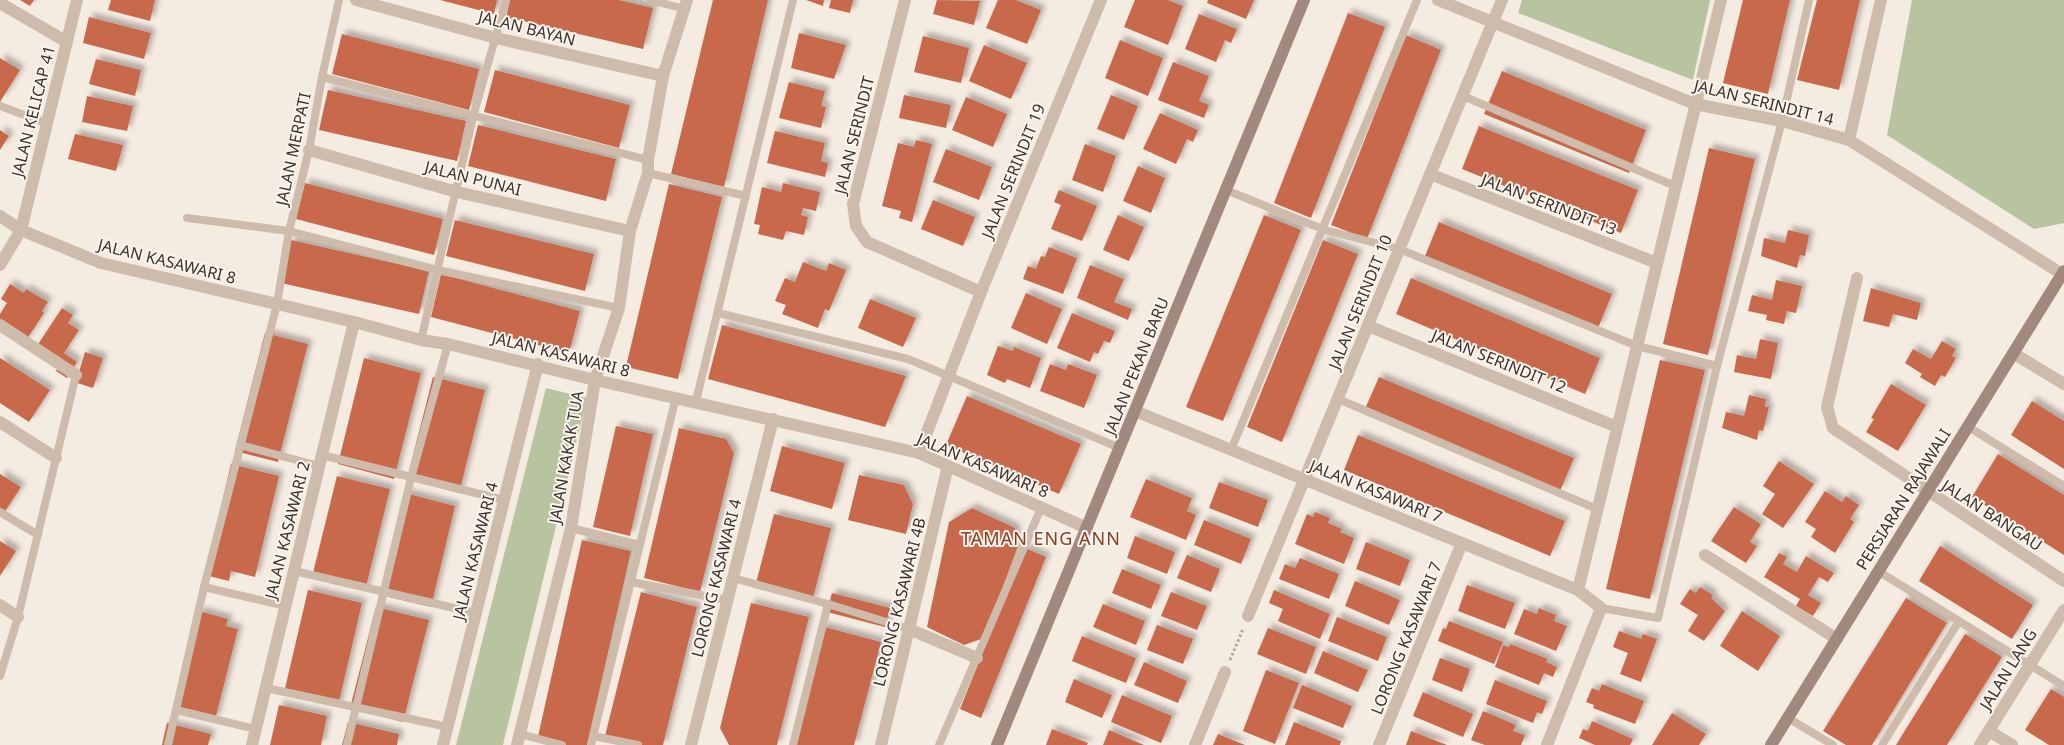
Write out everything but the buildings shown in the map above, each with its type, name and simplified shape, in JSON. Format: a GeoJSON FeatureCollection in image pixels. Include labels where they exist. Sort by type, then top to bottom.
{"type":"FeatureCollection","features":[{"type":"Feature","properties":{"kind":"street","name":"JALAN KELICAP 41"},"geometry":{"type":"LineString","coordinates":[[0,265],[21,230],[77,0]]}},
{"type":"Feature","properties":{"kind":"street","name":"JALAN BAYAN"},"geometry":{"type":"LineString","coordinates":[[356,0],[496,38],[663,76]]}},
{"type":"Feature","properties":{"kind":"street","name":"JALAN SERINDIT"},"geometry":{"type":"LineString","coordinates":[[905,0],[853,204],[856,226],[867,242],[981,292]]}},
{"type":"Feature","properties":{"kind":"street","name":"JALAN SERINDIT 19"},"geometry":{"type":"LineString","coordinates":[[919,453],[981,292],[1102,0]]}},
{"type":"Feature","properties":{"kind":"street","name":"JALAN PEKAN BARU"},"geometry":{"type":"LineString","coordinates":[[998,745],[1304,0]]}},
{"type":"Feature","properties":{"kind":"street","name":"JALAN SERINDIT 14"},"geometry":{"type":"LineString","coordinates":[[1438,0],[1695,104],[1782,121],[1849,140],[2063,273]]}},
{"type":"Feature","properties":{"kind":"street","name":"JALAN SERINDIT 10"},"geometry":{"type":"LineString","coordinates":[[1248,616],[1502,0]]}},
{"type":"Feature","properties":{"kind":"street"},"geometry":{"type":"LineString","coordinates":[[1578,590],[1720,0]]}},
{"type":"Feature","properties":{"kind":"street"},"geometry":{"type":"LineString","coordinates":[[1849,140],[1881,0]]}},
{"type":"Feature","properties":{"kind":"street"},"geometry":{"type":"LineString","coordinates":[[0,3],[66,42]]}},
{"type":"Feature","properties":{"kind":"street","name":"JALAN KAKAK TUA"},"geometry":{"type":"LineString","coordinates":[[519,740],[570,528],[595,380],[619,308],[630,231],[648,167],[663,76],[686,5]]}},
{"type":"Feature","properties":{"kind":"street","name":"JALAN PUNAI"},"geometry":{"type":"LineString","coordinates":[[309,150],[457,192],[630,231]]}},
{"type":"Feature","properties":{"kind":"street","name":"JALAN SERINDIT 13"},"geometry":{"type":"LineString","coordinates":[[1430,174],[1657,263]]}},
{"type":"Feature","properties":{"kind":"street","name":"JALAN KASAWARI 8"},"geometry":{"type":"LineString","coordinates":[[0,216],[21,230],[101,263],[354,322],[422,340],[538,364],[595,380],[676,396],[919,453],[1087,528]]}},
{"type":"Feature","properties":{"kind":"street","name":"PERSIARAN RAJAWALI"},"geometry":{"type":"LineString","coordinates":[[1771,745],[2063,273]]}},
{"type":"Feature","properties":{"kind":"street","name":"JALAN BANGAU"},"geometry":{"type":"LineString","coordinates":[[1857,278],[1827,407],[1833,428],[2064,581]]}},
{"type":"Feature","properties":{"kind":"street","name":"JALAN KASAWARI 2"},"geometry":{"type":"LineString","coordinates":[[252,745],[354,322]]}},
{"type":"Feature","properties":{"kind":"street"},"geometry":{"type":"LineString","coordinates":[[0,325],[76,375]]}},
{"type":"Feature","properties":{"kind":"street","name":"JALAN SERINDIT 12"},"geometry":{"type":"LineString","coordinates":[[1368,326],[1617,427]]}},
{"type":"Feature","properties":{"kind":"street"},"geometry":{"type":"LineString","coordinates":[[2013,353],[2064,384]]}},
{"type":"Feature","properties":{"kind":"street","name":"JALAN KASAWARI 4"},"geometry":{"type":"LineString","coordinates":[[443,745],[538,364]]}},
{"type":"Feature","properties":{"kind":"street","name":"JALAN KASAWARI 7"},"geometry":{"type":"LineString","coordinates":[[1135,411],[1578,590],[1601,608]]}},
{"type":"Feature","properties":{"kind":"street","name":"LORONG KASAWARI 4"},"geometry":{"type":"LineString","coordinates":[[693,744],[773,419]]}},
{"type":"Feature","properties":{"kind":"street"},"geometry":{"type":"LineString","coordinates":[[0,422],[56,458]]}},
{"type":"Feature","properties":{"kind":"street","name":"LORONG KASAWARI 4B"},"geometry":{"type":"LineString","coordinates":[[881,745],[948,466]]}},
{"type":"Feature","properties":{"kind":"street","name":"LORONG KASAWARI 7"},"geometry":{"type":"LineString","coordinates":[[1379,745],[1462,543]]}},
{"type":"Feature","properties":{"kind":"street"},"geometry":{"type":"LineString","coordinates":[[1705,555],[1837,639]]}},
{"type":"Feature","properties":{"kind":"street"},"geometry":{"type":"LineString","coordinates":[[0,605],[18,617]]}},
{"type":"Feature","properties":{"kind":"street"},"geometry":{"type":"LineString","coordinates":[[1547,745],[1601,608]]}},
{"type":"Feature","properties":{"kind":"street","name":"JALAN LANG"},"geometry":{"type":"LineString","coordinates":[[1980,745],[2064,610]]}},
{"type":"Feature","properties":{"kind":"street"},"geometry":{"type":"LineString","coordinates":[[909,629],[977,658]]}},
{"type":"Feature","properties":{"kind":"street"},"geometry":{"type":"LineString","coordinates":[[1195,745],[1225,672]]}},
{"type":"Feature","properties":{"kind":"street"},"geometry":{"type":"LineString","coordinates":[[1989,730],[2012,745]]}},
{"type":"Feature","properties":{"kind":"lane","name":"JALAN MERPATI"},"geometry":{"type":"LineString","coordinates":[[168,745],[204,587],[277,304],[289,231],[309,150],[322,77],[339,0]]}},
{"type":"Feature","properties":{"kind":"lane"},"geometry":{"type":"LineString","coordinates":[[422,340],[473,117],[506,0]]}},
{"type":"Feature","properties":{"kind":"lane"},"geometry":{"type":"LineString","coordinates":[[650,0],[686,5]]}},
{"type":"Feature","properties":{"kind":"lane"},"geometry":{"type":"LineString","coordinates":[[696,401],[793,0]]}},
{"type":"Feature","properties":{"kind":"lane"},"geometry":{"type":"LineString","coordinates":[[1231,450],[1417,0]]}},
{"type":"Feature","properties":{"kind":"lane"},"geometry":{"type":"LineString","coordinates":[[1601,608],[1658,618],[1717,366],[1782,121],[1809,0]]}},
{"type":"Feature","properties":{"kind":"lane"},"geometry":{"type":"LineString","coordinates":[[322,77],[473,117],[746,196]]}},
{"type":"Feature","properties":{"kind":"lane"},"geometry":{"type":"LineString","coordinates":[[1463,96],[1675,186]]}},
{"type":"Feature","properties":{"kind":"lane"},"geometry":{"type":"LineString","coordinates":[[0,106],[46,123]]}},
{"type":"Feature","properties":{"kind":"lane"},"geometry":{"type":"LineString","coordinates":[[1226,190],[1322,230],[1399,249],[1637,346],[1717,366]]}},
{"type":"Feature","properties":{"kind":"lane"},"geometry":{"type":"LineString","coordinates":[[187,218],[289,231],[437,270],[619,308]]}},
{"type":"Feature","properties":{"kind":"lane"},"geometry":{"type":"LineString","coordinates":[[718,313],[908,359],[1120,448]]}},
{"type":"Feature","properties":{"kind":"lane"},"geometry":{"type":"LineString","coordinates":[[347,745],[385,593],[411,478],[448,344]]}},
{"type":"Feature","properties":{"kind":"lane"},"geometry":{"type":"LineString","coordinates":[[0,676],[18,617],[76,375]]}},
{"type":"Feature","properties":{"kind":"lane"},"geometry":{"type":"LineString","coordinates":[[591,745],[676,396]]}},
{"type":"Feature","properties":{"kind":"lane"},"geometry":{"type":"LineString","coordinates":[[1338,398],[1597,509]]}},
{"type":"Feature","properties":{"kind":"lane"},"geometry":{"type":"LineString","coordinates":[[1968,426],[2064,486]]}},
{"type":"Feature","properties":{"kind":"lane"},"geometry":{"type":"LineString","coordinates":[[240,445],[411,478],[504,500]]}},
{"type":"Feature","properties":{"kind":"lane"},"geometry":{"type":"LineString","coordinates":[[939,745],[1041,508]]}},
{"type":"Feature","properties":{"kind":"lane"},"geometry":{"type":"LineString","coordinates":[[0,512],[38,536]]}},
{"type":"Feature","properties":{"kind":"lane"},"geometry":{"type":"LineString","coordinates":[[570,528],[640,545]]}},
{"type":"Feature","properties":{"kind":"lane"},"geometry":{"type":"LineString","coordinates":[[294,571],[476,613]]}},
{"type":"Feature","properties":{"kind":"lane"},"geometry":{"type":"LineString","coordinates":[[1878,571],[2064,686]]}},
{"type":"Feature","properties":{"kind":"lane"},"geometry":{"type":"LineString","coordinates":[[733,578],[909,629]]}},
{"type":"Feature","properties":{"kind":"lane"},"geometry":{"type":"LineString","coordinates":[[631,582],[727,600]]}},
{"type":"Feature","properties":{"kind":"lane"},"geometry":{"type":"LineString","coordinates":[[204,587],[286,606]]}},
{"type":"Feature","properties":{"kind":"lane"},"geometry":{"type":"LineString","coordinates":[[793,745],[828,604]]}},
{"type":"Feature","properties":{"kind":"lane"},"geometry":{"type":"LineString","coordinates":[[1882,745],[1959,621]]}},
{"type":"Feature","properties":{"kind":"lane"},"geometry":{"type":"LineString","coordinates":[[266,688],[448,726]]}},
{"type":"Feature","properties":{"kind":"lane"},"geometry":{"type":"LineString","coordinates":[[176,710],[256,729]]}},
{"type":"Feature","properties":{"kind":"lane"},"geometry":{"type":"LineString","coordinates":[[1788,718],[1833,745]]}},
{"type":"Feature","properties":{"kind":"lane"},"geometry":{"type":"LineString","coordinates":[[593,736],[638,745]]}},
{"type":"Feature","properties":{"kind":"lane"},"geometry":{"type":"LineString","coordinates":[[519,740],[562,745]]}},
{"type":"Feature","properties":{"kind":"path"},"geometry":{"type":"LineString","coordinates":[[1225,672],[1248,616]]}},
{"type":"Feature","properties":{"kind":"green space"},"geometry":{"type":"Polygon","coordinates":[[[1522,0],[1710,0],[1693,80],[1518,13],[1522,0]]]}},
{"type":"Feature","properties":{"kind":"green space"},"geometry":{"type":"Polygon","coordinates":[[[1912,0],[2064,0],[2064,223],[2034,229],[1887,135],[1912,0]]]}},
{"type":"Feature","properties":{"kind":"green space"},"geometry":{"type":"Polygon","coordinates":[[[546,388],[587,398],[503,745],[456,745],[546,388]]]}},
{"type":"Feature","properties":{"kind":"district","name":"TAMAN ENG ANN"},"geometry":{"type":"Point","coordinates":[1041,538]}}]}
